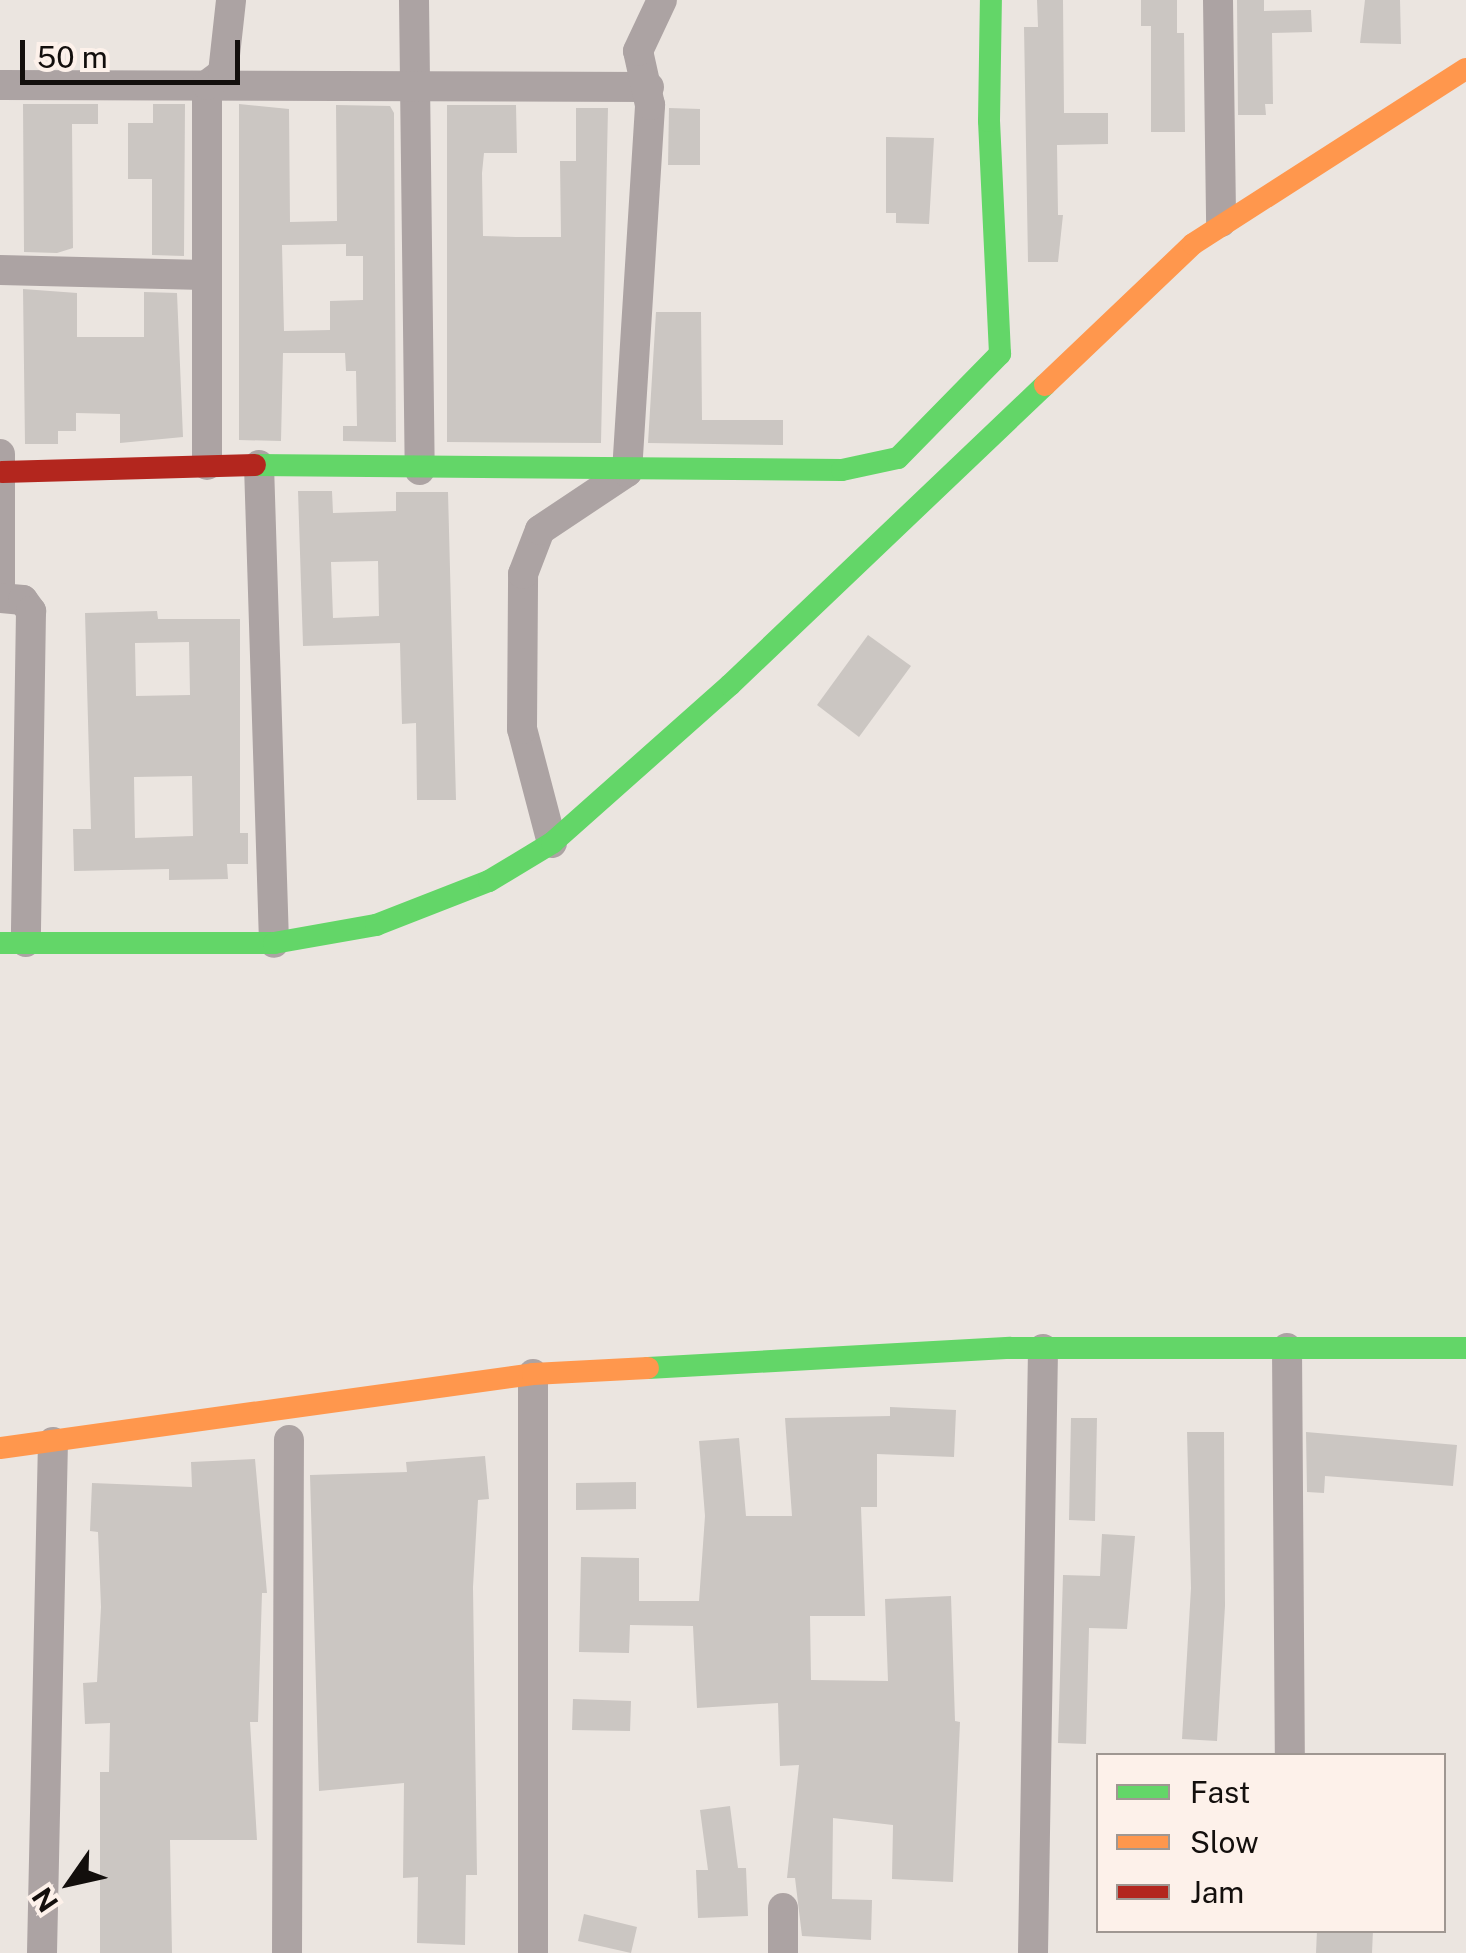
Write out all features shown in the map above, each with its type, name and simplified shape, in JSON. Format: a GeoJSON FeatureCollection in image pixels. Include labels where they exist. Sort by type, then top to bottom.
{"type":"FeatureCollection","features":[{"type":"Feature","properties":{"kind":"street"},"geometry":{"type":"LineString","coordinates":[[207,465],[207,86],[223,73],[231,0]]}},
{"type":"Feature","properties":{"kind":"street"},"geometry":{"type":"LineString","coordinates":[[414,0],[412,85],[420,470]]}},
{"type":"Feature","properties":{"kind":"street"},"geometry":{"type":"LineString","coordinates":[[627,472],[649,87],[638,51],[662,0]]}},
{"type":"Feature","properties":{"kind":"street"},"geometry":{"type":"LineString","coordinates":[[991,0],[989,121],[1000,345],[990,370],[921,440],[872,466],[627,472],[1,463],[0,598],[24,600],[31,611],[13,942],[274,943],[376,925],[489,880],[552,844],[1221,222],[1466,70]]}},
{"type":"Feature","properties":{"kind":"street"},"geometry":{"type":"LineString","coordinates":[[1218,0],[1221,222]]}},
{"type":"Feature","properties":{"kind":"street"},"geometry":{"type":"LineString","coordinates":[[0,85],[649,87]]}},
{"type":"Feature","properties":{"kind":"street"},"geometry":{"type":"LineString","coordinates":[[0,270],[204,275]]}},
{"type":"Feature","properties":{"kind":"street"},"geometry":{"type":"LineString","coordinates":[[259,465],[274,943]]}},
{"type":"Feature","properties":{"kind":"street"},"geometry":{"type":"LineString","coordinates":[[552,844],[522,729],[524,574],[540,530],[627,472]]}},
{"type":"Feature","properties":{"kind":"street"},"geometry":{"type":"LineString","coordinates":[[1286,1348],[1290,1753]]}},
{"type":"Feature","properties":{"kind":"street"},"geometry":{"type":"LineString","coordinates":[[0,1448],[533,1374],[1043,1349],[1466,1348]]}},
{"type":"Feature","properties":{"kind":"street"},"geometry":{"type":"LineString","coordinates":[[1033,1953],[1043,1349]]}},
{"type":"Feature","properties":{"kind":"street"},"geometry":{"type":"LineString","coordinates":[[532,1953],[533,1374]]}},
{"type":"Feature","properties":{"kind":"street"},"geometry":{"type":"LineString","coordinates":[[287,1953],[289,1440]]}},
{"type":"Feature","properties":{"kind":"street"},"geometry":{"type":"LineString","coordinates":[[42,1953],[53,1442]]}},
{"type":"Feature","properties":{"kind":"street"},"geometry":{"type":"LineString","coordinates":[[783,1908],[783,1953]]}},
{"type":"Feature","properties":{"kind":"building"},"geometry":{"type":"Polygon","coordinates":[[[1037,0],[1063,0],[1064,113],[1108,113],[1108,144],[1057,145],[1058,215],[1063,215],[1058,262],[1028,262],[1024,27],[1038,27],[1037,0]]]}},
{"type":"Feature","properties":{"kind":"building"},"geometry":{"type":"Polygon","coordinates":[[[1141,0],[1177,0],[1177,33],[1184,33],[1185,132],[1151,132],[1151,26],[1141,26],[1141,0]]]}},
{"type":"Feature","properties":{"kind":"building"},"geometry":{"type":"Polygon","coordinates":[[[1237,0],[1264,0],[1264,11],[1311,10],[1312,32],[1272,33],[1273,104],[1265,104],[1266,115],[1238,115],[1237,0]]]}},
{"type":"Feature","properties":{"kind":"building"},"geometry":{"type":"Polygon","coordinates":[[[1365,0],[1400,0],[1401,44],[1360,43],[1365,0]]]}},
{"type":"Feature","properties":{"kind":"building"},"geometry":{"type":"Polygon","coordinates":[[[23,104],[98,104],[98,124],[72,124],[73,248],[57,253],[24,252],[23,104]]]}},
{"type":"Feature","properties":{"kind":"building"},"geometry":{"type":"Polygon","coordinates":[[[153,104],[185,104],[184,256],[152,255],[152,179],[128,179],[128,123],[153,123],[153,104]]]}},
{"type":"Feature","properties":{"kind":"building"},"geometry":{"type":"Polygon","coordinates":[[[239,104],[289,109],[290,222],[337,221],[336,105],[390,106],[394,113],[396,442],[343,441],[343,426],[357,426],[356,371],[346,371],[345,353],[283,353],[281,441],[239,440],[239,104]],[[346,244],[282,245],[284,331],[330,330],[330,301],[363,300],[363,256],[346,256],[346,244]]]}},
{"type":"Feature","properties":{"kind":"building"},"geometry":{"type":"Polygon","coordinates":[[[447,105],[516,105],[517,153],[484,153],[482,173],[483,236],[516,237],[561,237],[560,161],[576,161],[576,108],[608,108],[601,443],[447,442],[447,105]]]}},
{"type":"Feature","properties":{"kind":"building"},"geometry":{"type":"Polygon","coordinates":[[[669,108],[700,109],[700,165],[668,165],[669,108]]]}},
{"type":"Feature","properties":{"kind":"building"},"geometry":{"type":"Polygon","coordinates":[[[886,137],[934,138],[929,224],[896,223],[896,213],[886,213],[886,137]]]}},
{"type":"Feature","properties":{"kind":"building"},"geometry":{"type":"Polygon","coordinates":[[[23,289],[77,293],[77,337],[144,337],[144,292],[177,293],[183,437],[120,443],[120,414],[76,413],[76,431],[58,431],[58,444],[25,444],[23,289]]]}},
{"type":"Feature","properties":{"kind":"building"},"geometry":{"type":"Polygon","coordinates":[[[656,312],[701,312],[702,420],[783,420],[783,445],[648,443],[656,312]]]}},
{"type":"Feature","properties":{"kind":"building"},"geometry":{"type":"Polygon","coordinates":[[[298,491],[332,491],[333,513],[396,511],[396,492],[448,492],[456,800],[417,800],[416,723],[402,724],[400,643],[303,646],[298,491]],[[378,561],[331,562],[333,618],[379,616],[378,561]]]}},
{"type":"Feature","properties":{"kind":"building"},"geometry":{"type":"Polygon","coordinates":[[[157,611],[158,619],[240,619],[240,833],[248,833],[248,864],[227,864],[228,879],[169,880],[169,869],[74,871],[73,829],[91,829],[85,613],[157,611]],[[189,642],[135,643],[136,696],[190,695],[189,642]],[[192,776],[134,777],[135,838],[193,836],[192,776]]]}},
{"type":"Feature","properties":{"kind":"building"},"geometry":{"type":"Polygon","coordinates":[[[868,635],[911,666],[859,737],[817,705],[868,635]]]}},
{"type":"Feature","properties":{"kind":"building"},"geometry":{"type":"Polygon","coordinates":[[[890,1407],[956,1410],[954,1457],[877,1454],[877,1507],[861,1507],[865,1616],[810,1616],[811,1680],[888,1681],[885,1599],[951,1596],[955,1721],[960,1722],[953,1882],[892,1879],[893,1825],[833,1818],[832,1899],[872,1900],[871,1940],[802,1936],[795,1878],[787,1878],[799,1765],[780,1766],[778,1703],[697,1708],[693,1626],[630,1625],[629,1653],[579,1652],[581,1557],[639,1558],[639,1601],[699,1601],[705,1516],[699,1441],[739,1438],[746,1516],[792,1516],[785,1418],[890,1416],[890,1407]]]}},
{"type":"Feature","properties":{"kind":"building"},"geometry":{"type":"Polygon","coordinates":[[[1071,1418],[1097,1418],[1095,1521],[1069,1520],[1071,1418]]]}},
{"type":"Feature","properties":{"kind":"building"},"geometry":{"type":"Polygon","coordinates":[[[1187,1432],[1224,1432],[1225,1606],[1217,1741],[1182,1739],[1191,1588],[1187,1432]]]}},
{"type":"Feature","properties":{"kind":"building"},"geometry":{"type":"Polygon","coordinates":[[[1306,1432],[1457,1445],[1453,1486],[1325,1476],[1324,1493],[1307,1492],[1306,1432]]]}},
{"type":"Feature","properties":{"kind":"building"},"geometry":{"type":"Polygon","coordinates":[[[485,1456],[489,1499],[478,1500],[473,1587],[477,1875],[466,1875],[465,1945],[417,1943],[418,1877],[403,1878],[404,1783],[319,1791],[310,1475],[407,1472],[406,1462],[485,1456]]]}},
{"type":"Feature","properties":{"kind":"building"},"geometry":{"type":"Polygon","coordinates":[[[255,1459],[267,1593],[262,1593],[258,1722],[250,1722],[257,1840],[170,1840],[172,1953],[100,1953],[100,1772],[109,1772],[110,1723],[85,1724],[83,1683],[97,1682],[101,1607],[98,1532],[90,1531],[92,1483],[192,1487],[191,1462],[255,1459]]]}},
{"type":"Feature","properties":{"kind":"building"},"geometry":{"type":"Polygon","coordinates":[[[636,1482],[636,1509],[576,1510],[576,1483],[636,1482]]]}},
{"type":"Feature","properties":{"kind":"building"},"geometry":{"type":"Polygon","coordinates":[[[1102,1534],[1135,1536],[1127,1629],[1089,1628],[1086,1744],[1058,1743],[1063,1575],[1100,1576],[1102,1534]]]}},
{"type":"Feature","properties":{"kind":"building"},"geometry":{"type":"Polygon","coordinates":[[[573,1699],[631,1701],[630,1731],[572,1730],[573,1699]]]}},
{"type":"Feature","properties":{"kind":"building"},"geometry":{"type":"Polygon","coordinates":[[[730,1806],[738,1868],[746,1868],[748,1916],[698,1918],[696,1870],[708,1870],[700,1810],[730,1806]]]}},
{"type":"Feature","properties":{"kind":"building"},"geometry":{"type":"Polygon","coordinates":[[[584,1914],[637,1927],[631,1953],[578,1941],[584,1914]]]}},
{"type":"Feature","properties":{"kind":"building"},"geometry":{"type":"Polygon","coordinates":[[[1317,1933],[1373,1933],[1372,1953],[1316,1953],[1317,1933]]]}},
{"type":"Feature","properties":{"kind":"traffic: fast"},"geometry":{"type":"LineString","coordinates":[[255,465],[842,470],[898,458],[1000,354],[989,121],[991,0]]}},
{"type":"Feature","properties":{"kind":"traffic: fast"},"geometry":{"type":"LineString","coordinates":[[0,943],[274,943],[376,925],[489,881],[552,843],[730,685],[1045,385]]}},
{"type":"Feature","properties":{"kind":"traffic: fast"},"geometry":{"type":"LineString","coordinates":[[648,1368],[1010,1348],[1466,1348]]}},
{"type":"Feature","properties":{"kind":"traffic: slow"},"geometry":{"type":"LineString","coordinates":[[1045,385],[1193,244],[1466,69]]}},
{"type":"Feature","properties":{"kind":"traffic: slow"},"geometry":{"type":"LineString","coordinates":[[0,1448],[533,1374],[648,1368]]}},
{"type":"Feature","properties":{"kind":"traffic: jam"},"geometry":{"type":"LineString","coordinates":[[2,472],[255,465]]}}]}
